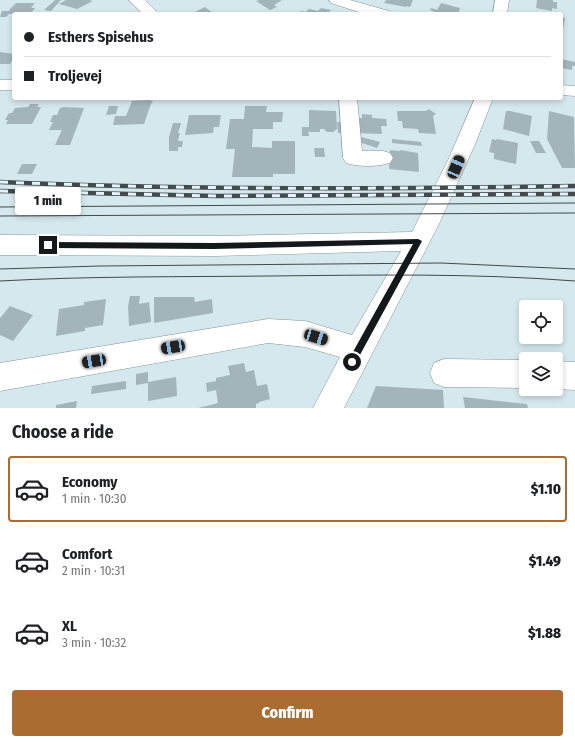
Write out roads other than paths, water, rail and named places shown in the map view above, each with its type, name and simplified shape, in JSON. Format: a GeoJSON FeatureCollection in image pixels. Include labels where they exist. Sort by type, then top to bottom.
{"type":"FeatureCollection","features":[{"type":"Feature","properties":{"kind":"street"},"geometry":{"type":"LineString","coordinates":[[136,0],[150,12]]}},
{"type":"Feature","properties":{"kind":"street"},"geometry":{"type":"LineString","coordinates":[[336,0],[375,12]]}},
{"type":"Feature","properties":{"kind":"street"},"geometry":{"type":"LineString","coordinates":[[500,12],[502,0]]}},
{"type":"Feature","properties":{"kind":"street"},"geometry":{"type":"LineString","coordinates":[[0,85],[12,85]]}},
{"type":"Feature","properties":{"kind":"street"},"geometry":{"type":"LineString","coordinates":[[563,90],[575,91]]}},
{"type":"Feature","properties":{"kind":"street"},"geometry":{"type":"LineString","coordinates":[[348,100],[353,158],[383,158]]}},
{"type":"Feature","properties":{"kind":"street"},"geometry":{"type":"LineString","coordinates":[[328,408],[456,167],[483,100]]}},
{"type":"Feature","properties":{"kind":"street"},"geometry":{"type":"LineString","coordinates":[[0,245],[214,246],[418,241]]}},
{"type":"Feature","properties":{"kind":"street"},"geometry":{"type":"LineString","coordinates":[[0,377],[268,331],[305,334],[358,350]]}},
{"type":"Feature","properties":{"kind":"street"},"geometry":{"type":"LineString","coordinates":[[444,372],[519,374]]}},
{"type":"Feature","properties":{"kind":"street"},"geometry":{"type":"LineString","coordinates":[[563,375],[575,376]]}},
{"type":"Feature","properties":{"kind":"tram line"},"geometry":{"type":"LineString","coordinates":[[0,207],[575,203]]}},
{"type":"Feature","properties":{"kind":"tram line"},"geometry":{"type":"LineString","coordinates":[[0,216],[575,213]]}},
{"type":"Feature","properties":{"kind":"tram line"},"geometry":{"type":"LineString","coordinates":[[0,269],[100,266],[441,263],[575,269]]}},
{"type":"Feature","properties":{"kind":"tram line"},"geometry":{"type":"LineString","coordinates":[[0,281],[101,277],[384,275],[537,278],[575,281]]}},
{"type":"Feature","properties":{"kind":"railway"},"geometry":{"type":"LineString","coordinates":[[0,182],[72,185],[288,188],[575,186]]}},
{"type":"Feature","properties":{"kind":"railway"},"geometry":{"type":"LineString","coordinates":[[0,191],[216,196],[575,194]]}}]}
